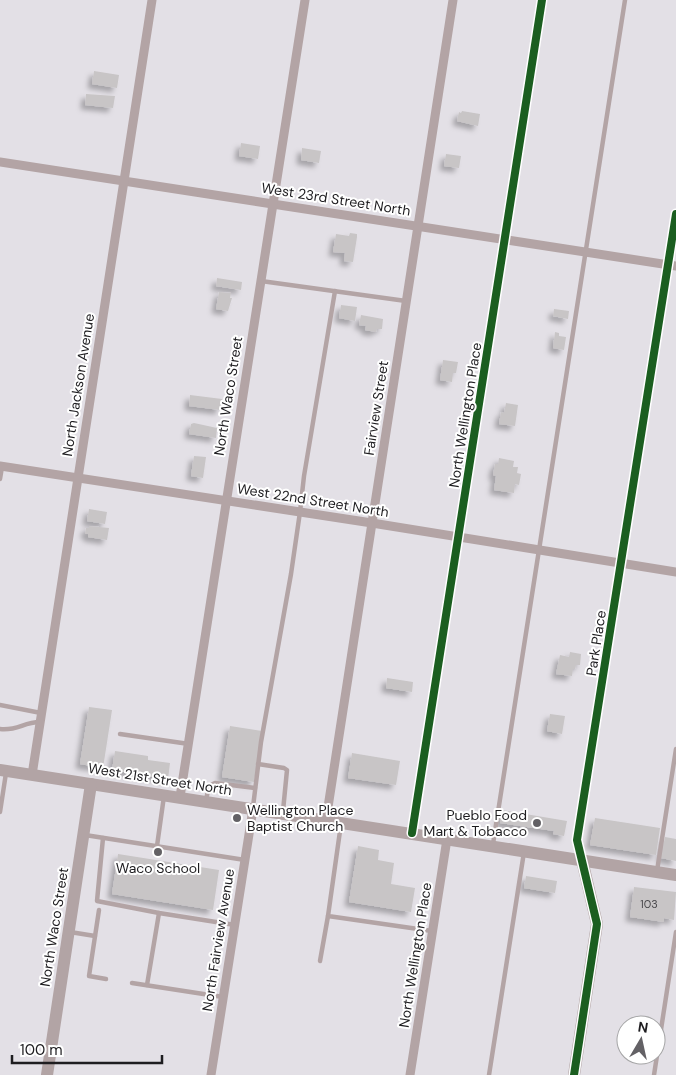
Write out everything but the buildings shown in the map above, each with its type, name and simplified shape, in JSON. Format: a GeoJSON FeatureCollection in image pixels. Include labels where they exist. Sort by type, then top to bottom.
{"type":"FeatureCollection","features":[{"type":"Feature","properties":{"kind":"main road","name":"West 21st Street North"},"geometry":{"type":"LineString","coordinates":[[3,771],[676,875]]}},
{"type":"Feature","properties":{"kind":"main road","name":"North Waco Street"},"geometry":{"type":"LineString","coordinates":[[47,1075],[91,784]]}},
{"type":"Feature","properties":{"kind":"main road","name":"Park Place"},"geometry":{"type":"LineString","coordinates":[[574,1075],[597,924],[582,860]]}},
{"type":"Feature","properties":{"kind":"street","name":"North Jackson Avenue"},"geometry":{"type":"LineString","coordinates":[[32,775],[152,0]]}},
{"type":"Feature","properties":{"kind":"street","name":"North Waco Street"},"geometry":{"type":"LineString","coordinates":[[180,797],[305,0]]}},
{"type":"Feature","properties":{"kind":"street","name":"Fairview Street"},"geometry":{"type":"LineString","coordinates":[[326,820],[453,0]]}},
{"type":"Feature","properties":{"kind":"street","name":"North Wellington Place"},"geometry":{"type":"LineString","coordinates":[[412,834],[542,0]]}},
{"type":"Feature","properties":{"kind":"street","name":"West 23rd Street North"},"geometry":{"type":"LineString","coordinates":[[0,162],[672,265]]}},
{"type":"Feature","properties":{"kind":"street","name":"Park Place"},"geometry":{"type":"LineString","coordinates":[[582,860],[577,840],[672,265],[676,214]]}},
{"type":"Feature","properties":{"kind":"street","name":"West 22nd Street North"},"geometry":{"type":"LineString","coordinates":[[1,467],[372,523],[676,572]]}},
{"type":"Feature","properties":{"kind":"street","name":"North Fairview Avenue"},"geometry":{"type":"LineString","coordinates":[[211,1075],[253,809]]}},
{"type":"Feature","properties":{"kind":"street","name":"North Wellington Place"},"geometry":{"type":"LineString","coordinates":[[410,1075],[447,839]]}},
{"type":"Feature","properties":{"kind":"lane"},"geometry":{"type":"LineString","coordinates":[[492,846],[625,0]]}},
{"type":"Feature","properties":{"kind":"lane"},"geometry":{"type":"LineString","coordinates":[[261,281],[406,301]]}},
{"type":"Feature","properties":{"kind":"lane"},"geometry":{"type":"LineString","coordinates":[[253,809],[271,677],[281,629],[335,291]]}},
{"type":"Feature","properties":{"kind":"lane"},"geometry":{"type":"LineString","coordinates":[[0,479],[1,467]]}},
{"type":"Feature","properties":{"kind":"lane"},"geometry":{"type":"LineString","coordinates":[[0,705],[41,717]]}},
{"type":"Feature","properties":{"kind":"lane"},"geometry":{"type":"LineString","coordinates":[[0,729],[11,730],[41,717]]}},
{"type":"Feature","properties":{"kind":"lane"},"geometry":{"type":"LineString","coordinates":[[120,734],[189,744]]}},
{"type":"Feature","properties":{"kind":"lane"},"geometry":{"type":"LineString","coordinates":[[657,872],[676,749]]}},
{"type":"Feature","properties":{"kind":"lane"},"geometry":{"type":"LineString","coordinates":[[258,764],[287,770],[282,813]]}},
{"type":"Feature","properties":{"kind":"lane"},"geometry":{"type":"LineString","coordinates":[[0,812],[3,771]]}},
{"type":"Feature","properties":{"kind":"lane"},"geometry":{"type":"LineString","coordinates":[[206,801],[211,784],[229,784],[256,788]]}},
{"type":"Feature","properties":{"kind":"lane"},"geometry":{"type":"LineString","coordinates":[[157,846],[165,795]]}},
{"type":"Feature","properties":{"kind":"lane"},"geometry":{"type":"LineString","coordinates":[[320,961],[341,822]]}},
{"type":"Feature","properties":{"kind":"lane"},"geometry":{"type":"LineString","coordinates":[[84,834],[245,860]]}},
{"type":"Feature","properties":{"kind":"lane"},"geometry":{"type":"LineString","coordinates":[[103,838],[97,901],[234,925]]}},
{"type":"Feature","properties":{"kind":"lane"},"geometry":{"type":"LineString","coordinates":[[489,1075],[524,851]]}},
{"type":"Feature","properties":{"kind":"lane"},"geometry":{"type":"LineString","coordinates":[[99,910],[89,976],[106,978]]}},
{"type":"Feature","properties":{"kind":"lane"},"geometry":{"type":"LineString","coordinates":[[147,985],[158,913]]}},
{"type":"Feature","properties":{"kind":"lane"},"geometry":{"type":"LineString","coordinates":[[328,916],[432,931]]}},
{"type":"Feature","properties":{"kind":"lane"},"geometry":{"type":"LineString","coordinates":[[69,932],[95,936]]}},
{"type":"Feature","properties":{"kind":"lane"},"geometry":{"type":"LineString","coordinates":[[654,1075],[676,932]]}},
{"type":"Feature","properties":{"kind":"lane"},"geometry":{"type":"LineString","coordinates":[[132,983],[223,997]]}},
{"type":"Feature","properties":{"kind":"cycle path"},"geometry":{"type":"LineString","coordinates":[[412,833],[542,0]]}},
{"type":"Feature","properties":{"kind":"cycle path"},"geometry":{"type":"LineString","coordinates":[[574,1075],[597,924],[577,840],[676,214]]}},
{"type":"Feature","properties":{"kind":"place","name":"Wellington Place Baptist Church"},"geometry":{"type":"Point","coordinates":[237,818]}},
{"type":"Feature","properties":{"kind":"place","name":"Pueblo Food Mart & Tobacco"},"geometry":{"type":"Point","coordinates":[537,823]}},
{"type":"Feature","properties":{"kind":"place","name":"Waco School"},"geometry":{"type":"Point","coordinates":[158,852]}}]}
